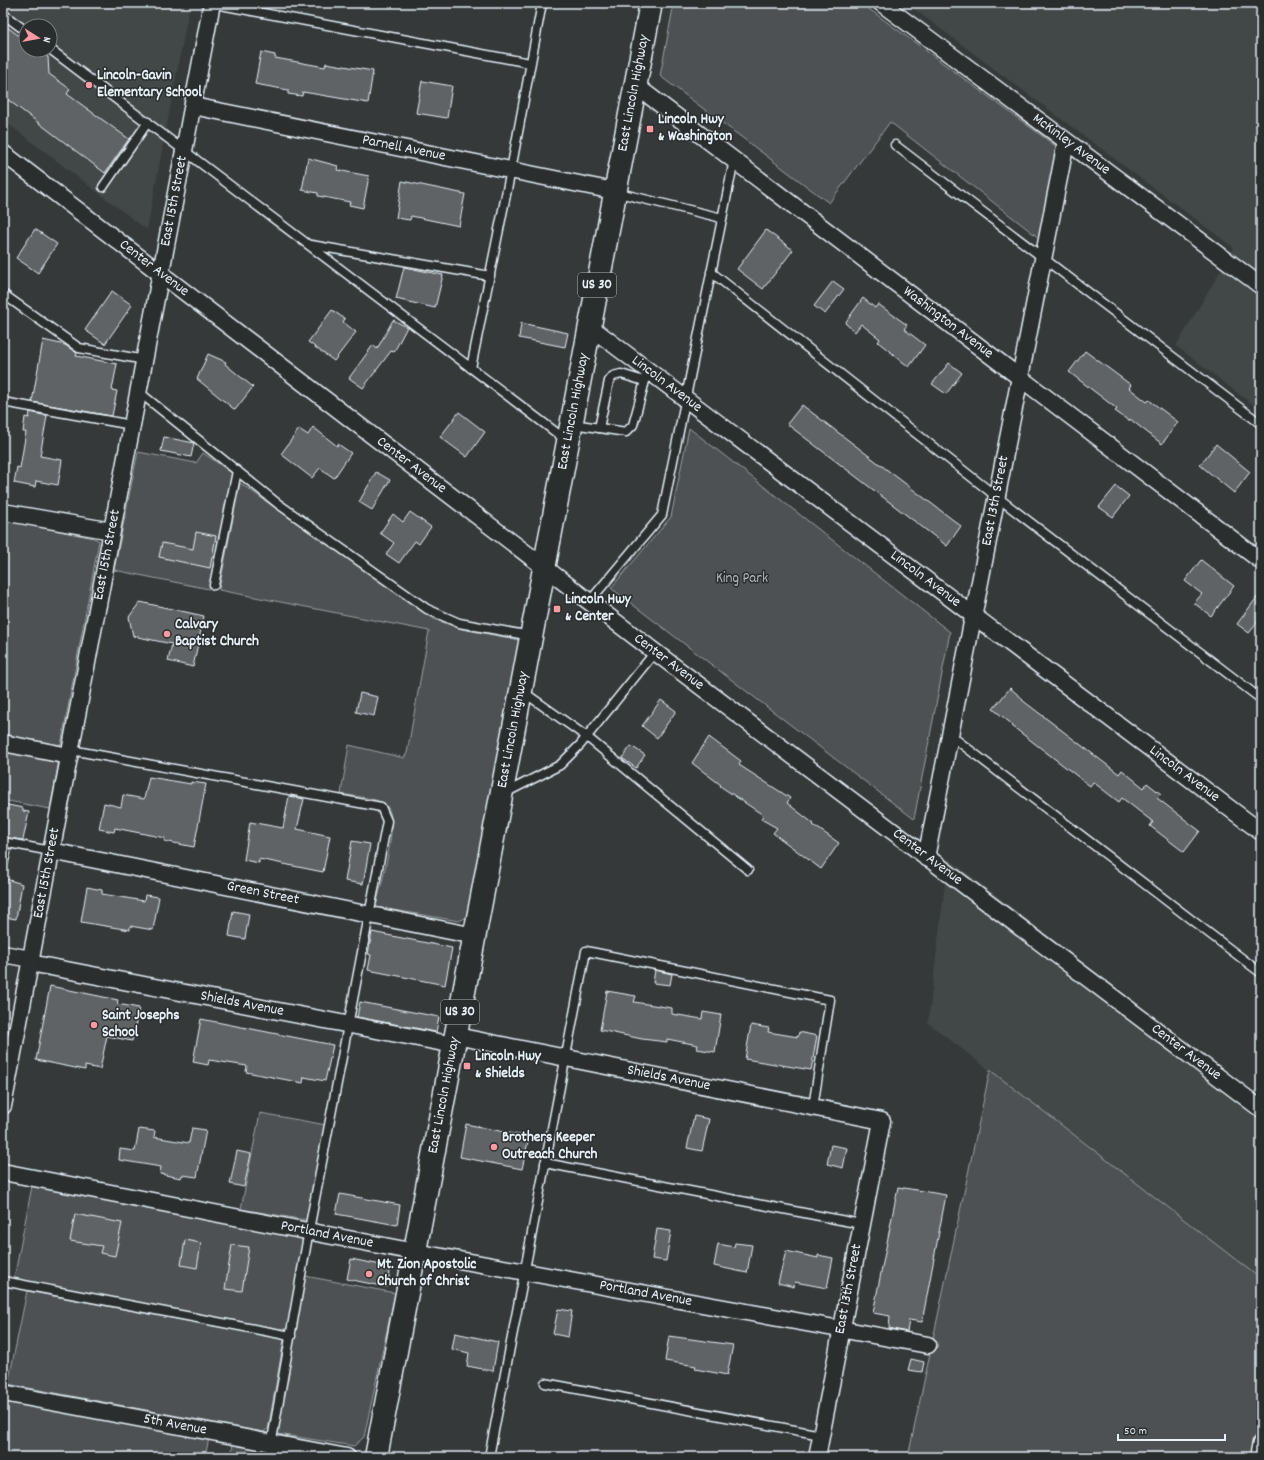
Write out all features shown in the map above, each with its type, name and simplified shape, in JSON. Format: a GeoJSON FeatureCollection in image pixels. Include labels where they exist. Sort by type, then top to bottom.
{"type":"FeatureCollection","features":[{"type":"Feature","properties":{"kind":"main road","name":"East Lincoln Highway"},"geometry":{"type":"LineString","coordinates":[[376,1457],[570,433],[614,191],[651,3]]}},
{"type":"Feature","properties":{"kind":"street","name":"East 15th Street"},"geometry":{"type":"LineString","coordinates":[[3,1106],[7,1061],[30,961],[185,150],[211,3]]}},
{"type":"Feature","properties":{"kind":"street","name":"McKinley Avenue"},"geometry":{"type":"LineString","coordinates":[[881,3],[1261,286]]}},
{"type":"Feature","properties":{"kind":"street","name":"Washington Avenue"},"geometry":{"type":"LineString","coordinates":[[635,85],[1261,561]]}},
{"type":"Feature","properties":{"kind":"street","name":"Parnell Avenue"},"geometry":{"type":"LineString","coordinates":[[193,106],[614,191]]}},
{"type":"Feature","properties":{"kind":"street","name":"East 13th Street"},"geometry":{"type":"LineString","coordinates":[[926,858],[1066,142]]}},
{"type":"Feature","properties":{"kind":"street","name":"Center Avenue"},"geometry":{"type":"LineString","coordinates":[[3,154],[926,858],[1261,1109]]}},
{"type":"Feature","properties":{"kind":"street","name":"Lincoln Avenue"},"geometry":{"type":"LineString","coordinates":[[590,326],[646,375],[685,398],[1261,832]]}},
{"type":"Feature","properties":{"kind":"street"},"geometry":{"type":"LineString","coordinates":[[3,512],[112,531]]}},
{"type":"Feature","properties":{"kind":"street"},"geometry":{"type":"LineString","coordinates":[[3,743],[70,753]]}},
{"type":"Feature","properties":{"kind":"street","name":"Green Street"},"geometry":{"type":"LineString","coordinates":[[51,851],[475,936]]}},
{"type":"Feature","properties":{"kind":"street","name":"Shields Avenue"},"geometry":{"type":"LineString","coordinates":[[3,954],[30,961],[348,1025],[455,1040],[565,1058],[882,1121]]}},
{"type":"Feature","properties":{"kind":"street","name":"East 13th Street"},"geometry":{"type":"LineString","coordinates":[[817,1457],[882,1121]]}},
{"type":"Feature","properties":{"kind":"street","name":"Portland Avenue"},"geometry":{"type":"LineString","coordinates":[[3,1172],[309,1230],[415,1252],[928,1345]]}},
{"type":"Feature","properties":{"kind":"street","name":"5th Avenue"},"geometry":{"type":"LineString","coordinates":[[3,1393],[270,1450],[347,1457]]}},
{"type":"Feature","properties":{"kind":"street"},"geometry":{"type":"LineString","coordinates":[[1258,1457],[1261,1443]]}},
{"type":"Feature","properties":{"kind":"lane"},"geometry":{"type":"LineString","coordinates":[[211,3],[530,63]]}},
{"type":"Feature","properties":{"kind":"lane"},"geometry":{"type":"LineString","coordinates":[[471,368],[511,170],[542,3]]}},
{"type":"Feature","properties":{"kind":"lane"},"geometry":{"type":"LineString","coordinates":[[3,14],[18,25]]}},
{"type":"Feature","properties":{"kind":"lane"},"geometry":{"type":"LineString","coordinates":[[58,55],[471,368],[570,433],[599,428],[626,432],[633,425],[646,375],[621,374],[613,376],[609,381],[599,428]]}},
{"type":"Feature","properties":{"kind":"lane"},"geometry":{"type":"LineString","coordinates":[[103,187],[148,122]]}},
{"type":"Feature","properties":{"kind":"lane"},"geometry":{"type":"LineString","coordinates":[[895,145],[1044,257],[1261,424]]}},
{"type":"Feature","properties":{"kind":"lane"},"geometry":{"type":"LineString","coordinates":[[589,602],[662,515],[734,160]]}},
{"type":"Feature","properties":{"kind":"lane"},"geometry":{"type":"LineString","coordinates":[[614,191],[722,218]]}},
{"type":"Feature","properties":{"kind":"lane"},"geometry":{"type":"LineString","coordinates":[[310,245],[490,276]]}},
{"type":"Feature","properties":{"kind":"lane"},"geometry":{"type":"LineString","coordinates":[[711,272],[997,497],[1261,699]]}},
{"type":"Feature","properties":{"kind":"lane"},"geometry":{"type":"LineString","coordinates":[[3,294],[79,348],[145,360]]}},
{"type":"Feature","properties":{"kind":"lane"},"geometry":{"type":"LineString","coordinates":[[139,392],[277,503],[427,609],[459,623],[531,636]]}},
{"type":"Feature","properties":{"kind":"lane"},"geometry":{"type":"LineString","coordinates":[[3,402],[132,425]]}},
{"type":"Feature","properties":{"kind":"lane"},"geometry":{"type":"LineString","coordinates":[[214,585],[237,471]]}},
{"type":"Feature","properties":{"kind":"lane"},"geometry":{"type":"LineString","coordinates":[[502,794],[560,765],[587,736],[655,652]]}},
{"type":"Feature","properties":{"kind":"lane"},"geometry":{"type":"LineString","coordinates":[[521,690],[587,736],[748,870]]}},
{"type":"Feature","properties":{"kind":"lane"},"geometry":{"type":"LineString","coordinates":[[950,735],[1261,973]]}},
{"type":"Feature","properties":{"kind":"lane"},"geometry":{"type":"LineString","coordinates":[[70,753],[381,807],[387,821],[309,1230],[270,1450]]}},
{"type":"Feature","properties":{"kind":"lane"},"geometry":{"type":"LineString","coordinates":[[3,842],[51,851]]}},
{"type":"Feature","properties":{"kind":"lane"},"geometry":{"type":"LineString","coordinates":[[489,1457],[586,951],[830,1000],[813,1107]]}},
{"type":"Feature","properties":{"kind":"lane"},"geometry":{"type":"LineString","coordinates":[[545,1163],[861,1224]]}},
{"type":"Feature","properties":{"kind":"lane"},"geometry":{"type":"LineString","coordinates":[[3,1281],[291,1336]]}},
{"type":"Feature","properties":{"kind":"lane"},"geometry":{"type":"LineString","coordinates":[[545,1383],[821,1435]]}},
{"type":"Feature","properties":{"kind":"shaded area","name":"Lincoln-Gavin Elementary School"},"geometry":{"type":"Polygon","coordinates":[[[3,3],[160,3],[189,9],[147,230],[3,120],[3,3]]]}},
{"type":"Feature","properties":{"kind":"shaded area"},"geometry":{"type":"Polygon","coordinates":[[[906,3],[1261,3],[1261,411],[1176,346],[1234,248],[906,3]]]}},
{"type":"Feature","properties":{"kind":"shaded area"},"geometry":{"type":"Polygon","coordinates":[[[948,858],[1261,1100],[1261,1279],[928,1023],[948,858]]]}},
{"type":"Feature","properties":{"kind":"green space"},"geometry":{"type":"Polygon","coordinates":[[[674,3],[861,3],[1057,147],[1039,238],[890,122],[829,203],[660,76],[674,3]]]}},
{"type":"Feature","properties":{"kind":"green space","name":"King Park"},"geometry":{"type":"Polygon","coordinates":[[[689,428],[950,632],[914,819],[611,588],[671,517],[689,428]]]}},
{"type":"Feature","properties":{"kind":"green space"},"geometry":{"type":"Polygon","coordinates":[[[138,452],[196,463],[203,453],[232,473],[209,589],[114,570],[138,452]]]}},
{"type":"Feature","properties":{"kind":"green space"},"geometry":{"type":"Polygon","coordinates":[[[240,483],[434,619],[462,629],[519,640],[467,917],[459,921],[376,907],[388,854],[391,824],[390,813],[386,805],[377,801],[341,794],[349,745],[404,758],[407,753],[429,631],[219,590],[240,483]]]}},
{"type":"Feature","properties":{"kind":"green space"},"geometry":{"type":"Polygon","coordinates":[[[3,520],[94,538],[99,541],[61,745],[3,736],[3,520]]]}},
{"type":"Feature","properties":{"kind":"green space"},"geometry":{"type":"Polygon","coordinates":[[[3,750],[56,762],[58,766],[50,809],[3,800],[3,750]]]}},
{"type":"Feature","properties":{"kind":"green space"},"geometry":{"type":"Polygon","coordinates":[[[990,1070],[1261,1279],[1261,1407],[1251,1457],[908,1457],[990,1070]]]}},
{"type":"Feature","properties":{"kind":"green space"},"geometry":{"type":"Polygon","coordinates":[[[260,1113],[326,1125],[308,1218],[306,1220],[241,1209],[260,1113]]]}},
{"type":"Feature","properties":{"kind":"green space"},"geometry":{"type":"Polygon","coordinates":[[[32,1186],[304,1238],[288,1327],[286,1329],[280,1329],[14,1279],[32,1186]]]}},
{"type":"Feature","properties":{"kind":"green space"},"geometry":{"type":"Polygon","coordinates":[[[305,1276],[395,1293],[364,1437],[354,1446],[278,1434],[276,1430],[305,1276]]]}},
{"type":"Feature","properties":{"kind":"green space"},"geometry":{"type":"Polygon","coordinates":[[[27,1291],[284,1339],[268,1429],[263,1432],[8,1384],[27,1291]]]}},
{"type":"Feature","properties":{"kind":"green space"},"geometry":{"type":"Polygon","coordinates":[[[3,1398],[209,1438],[205,1457],[3,1457],[3,1398]]]}},
{"type":"Feature","properties":{"kind":"green space"},"geometry":{"type":"Polygon","coordinates":[[[233,1444],[260,1449],[265,1453],[264,1457],[231,1457],[233,1444]]]}},
{"type":"Feature","properties":{"kind":"green space"},"geometry":{"type":"Polygon","coordinates":[[[276,1451],[310,1457],[273,1457],[276,1451]]]}},
{"type":"Feature","properties":{"kind":"building"},"geometry":{"type":"Polygon","coordinates":[[[3,24],[18,35],[18,58],[48,58],[49,74],[70,89],[67,94],[129,139],[105,173],[3,96],[3,24]]]}},
{"type":"Feature","properties":{"kind":"building"},"geometry":{"type":"Polygon","coordinates":[[[261,52],[275,55],[275,58],[325,67],[326,63],[373,71],[368,103],[303,92],[302,96],[288,94],[288,90],[255,84],[261,52]]]}},
{"type":"Feature","properties":{"kind":"building"},"geometry":{"type":"Polygon","coordinates":[[[422,81],[452,86],[447,118],[416,113],[422,81]]]}},
{"type":"Feature","properties":{"kind":"building"},"geometry":{"type":"Polygon","coordinates":[[[308,158],[338,166],[337,170],[369,176],[363,208],[349,205],[350,202],[318,196],[318,193],[302,190],[308,158]]]}},
{"type":"Feature","properties":{"kind":"building"},"geometry":{"type":"Polygon","coordinates":[[[402,181],[465,194],[459,226],[411,216],[410,220],[396,218],[402,181]]]}},
{"type":"Feature","properties":{"kind":"building"},"geometry":{"type":"Polygon","coordinates":[[[35,229],[57,244],[38,273],[16,258],[35,229]]]}},
{"type":"Feature","properties":{"kind":"building"},"geometry":{"type":"Polygon","coordinates":[[[766,230],[793,250],[763,289],[737,269],[766,230]]]}},
{"type":"Feature","properties":{"kind":"building"},"geometry":{"type":"Polygon","coordinates":[[[404,267],[443,275],[435,308],[396,299],[404,267]]]}},
{"type":"Feature","properties":{"kind":"building"},"geometry":{"type":"Polygon","coordinates":[[[833,281],[844,289],[825,314],[814,306],[833,281]]]}},
{"type":"Feature","properties":{"kind":"building"},"geometry":{"type":"Polygon","coordinates":[[[112,291],[132,305],[105,344],[85,330],[112,291]]]}},
{"type":"Feature","properties":{"kind":"building"},"geometry":{"type":"Polygon","coordinates":[[[863,298],[875,308],[878,304],[907,325],[904,329],[925,345],[909,367],[878,342],[880,339],[861,324],[855,332],[845,323],[863,298]]]}},
{"type":"Feature","properties":{"kind":"building"},"geometry":{"type":"Polygon","coordinates":[[[332,310],[345,319],[343,322],[356,332],[334,361],[308,342],[332,310]]]}},
{"type":"Feature","properties":{"kind":"building"},"geometry":{"type":"Polygon","coordinates":[[[393,320],[407,327],[394,352],[391,351],[363,388],[349,378],[373,345],[377,349],[393,320]]]}},
{"type":"Feature","properties":{"kind":"building"},"geometry":{"type":"Polygon","coordinates":[[[521,323],[568,333],[565,347],[519,338],[521,323]]]}},
{"type":"Feature","properties":{"kind":"building"},"geometry":{"type":"Polygon","coordinates":[[[43,340],[65,345],[77,353],[76,356],[117,364],[112,390],[117,391],[112,416],[32,402],[43,340]]]}},
{"type":"Feature","properties":{"kind":"building"},"geometry":{"type":"Polygon","coordinates":[[[1085,351],[1131,385],[1129,388],[1147,402],[1149,400],[1178,422],[1162,444],[1130,419],[1129,421],[1115,411],[1117,409],[1069,372],[1085,351]]]}},
{"type":"Feature","properties":{"kind":"building"},"geometry":{"type":"Polygon","coordinates":[[[208,354],[226,362],[225,364],[253,387],[235,410],[197,379],[208,354]]]}},
{"type":"Feature","properties":{"kind":"building"},"geometry":{"type":"Polygon","coordinates":[[[949,363],[962,373],[946,394],[932,384],[949,363]]]}},
{"type":"Feature","properties":{"kind":"building"},"geometry":{"type":"Polygon","coordinates":[[[802,405],[961,526],[947,546],[787,424],[802,405]]]}},
{"type":"Feature","properties":{"kind":"building"},"geometry":{"type":"Polygon","coordinates":[[[30,412],[47,416],[40,456],[62,460],[58,485],[36,481],[35,487],[14,483],[17,467],[20,468],[26,432],[23,432],[25,417],[29,418],[30,412]]]}},
{"type":"Feature","properties":{"kind":"building"},"geometry":{"type":"Polygon","coordinates":[[[459,412],[485,432],[467,457],[440,437],[459,412]]]}},
{"type":"Feature","properties":{"kind":"building"},"geometry":{"type":"Polygon","coordinates":[[[313,427],[337,446],[338,444],[351,453],[334,478],[320,468],[312,478],[281,454],[299,429],[308,435],[313,427]]]}},
{"type":"Feature","properties":{"kind":"building"},"geometry":{"type":"Polygon","coordinates":[[[164,437],[194,443],[191,457],[161,451],[164,437]]]}},
{"type":"Feature","properties":{"kind":"building"},"geometry":{"type":"Polygon","coordinates":[[[1216,444],[1250,472],[1234,493],[1200,465],[1216,444]]]}},
{"type":"Feature","properties":{"kind":"building"},"geometry":{"type":"Polygon","coordinates":[[[376,472],[390,480],[372,510],[359,502],[376,472]]]}},
{"type":"Feature","properties":{"kind":"building"},"geometry":{"type":"Polygon","coordinates":[[[1116,486],[1129,496],[1113,517],[1099,507],[1116,486]]]}},
{"type":"Feature","properties":{"kind":"building"},"geometry":{"type":"Polygon","coordinates":[[[410,512],[431,527],[419,544],[415,541],[399,563],[386,554],[394,543],[380,533],[393,514],[403,522],[410,512]]]}},
{"type":"Feature","properties":{"kind":"building"},"geometry":{"type":"Polygon","coordinates":[[[196,532],[216,536],[210,568],[159,557],[162,543],[193,549],[196,532]]]}},
{"type":"Feature","properties":{"kind":"building"},"geometry":{"type":"Polygon","coordinates":[[[1201,560],[1234,586],[1211,616],[1194,603],[1202,594],[1185,581],[1201,560]]]}},
{"type":"Feature","properties":{"kind":"building"},"geometry":{"type":"Polygon","coordinates":[[[1261,592],[1261,618],[1249,633],[1237,624],[1261,592]]]}},
{"type":"Feature","properties":{"kind":"building","name":"Calvary Baptist Church"},"geometry":{"type":"Polygon","coordinates":[[[140,602],[204,616],[193,667],[168,661],[172,644],[133,636],[129,617],[140,602]]]}},
{"type":"Feature","properties":{"kind":"building"},"geometry":{"type":"Polygon","coordinates":[[[1010,688],[1023,699],[1022,700],[1119,774],[1122,770],[1144,788],[1147,783],[1161,794],[1157,798],[1200,831],[1184,852],[1150,826],[1153,822],[1122,798],[1119,802],[1093,782],[1090,786],[1012,726],[1013,725],[993,709],[1010,688]]]}},
{"type":"Feature","properties":{"kind":"building"},"geometry":{"type":"Polygon","coordinates":[[[360,693],[378,697],[374,716],[356,712],[360,693]]]}},
{"type":"Feature","properties":{"kind":"building"},"geometry":{"type":"Polygon","coordinates":[[[661,700],[676,711],[657,738],[642,726],[661,700]]]}},
{"type":"Feature","properties":{"kind":"building"},"geometry":{"type":"Polygon","coordinates":[[[709,737],[741,761],[739,765],[790,798],[787,803],[814,824],[813,825],[839,843],[821,869],[773,833],[777,828],[761,819],[763,815],[720,786],[721,785],[692,763],[709,737]]]}},
{"type":"Feature","properties":{"kind":"building"},"geometry":{"type":"Polygon","coordinates":[[[631,746],[645,755],[636,768],[622,758],[631,746]]]}},
{"type":"Feature","properties":{"kind":"building"},"geometry":{"type":"Polygon","coordinates":[[[149,777],[191,784],[191,782],[206,784],[194,847],[164,841],[165,838],[115,828],[114,832],[99,829],[104,803],[121,807],[123,795],[144,799],[149,777]]]}},
{"type":"Feature","properties":{"kind":"building"},"geometry":{"type":"Polygon","coordinates":[[[289,796],[304,799],[297,829],[330,836],[323,872],[259,859],[259,863],[244,860],[250,822],[283,828],[289,796]]]}},
{"type":"Feature","properties":{"kind":"building"},"geometry":{"type":"Polygon","coordinates":[[[3,804],[23,808],[23,811],[29,812],[23,840],[3,837],[3,804]]]}},
{"type":"Feature","properties":{"kind":"building"},"geometry":{"type":"Polygon","coordinates":[[[352,841],[370,844],[363,884],[345,881],[352,841]]]}},
{"type":"Feature","properties":{"kind":"building"},"geometry":{"type":"Polygon","coordinates":[[[3,848],[12,849],[8,865],[3,865],[3,848]]]}},
{"type":"Feature","properties":{"kind":"building"},"geometry":{"type":"Polygon","coordinates":[[[3,878],[22,884],[16,919],[3,917],[3,878]]]}},
{"type":"Feature","properties":{"kind":"building"},"geometry":{"type":"Polygon","coordinates":[[[87,887],[102,890],[102,894],[144,901],[145,895],[159,897],[153,930],[130,926],[130,930],[81,922],[87,887]]]}},
{"type":"Feature","properties":{"kind":"building"},"geometry":{"type":"Polygon","coordinates":[[[233,911],[249,914],[245,939],[229,936],[233,911]]]}},
{"type":"Feature","properties":{"kind":"building"},"geometry":{"type":"Polygon","coordinates":[[[372,932],[452,948],[445,985],[368,970],[371,955],[368,954],[372,932]]]}},
{"type":"Feature","properties":{"kind":"building"},"geometry":{"type":"Polygon","coordinates":[[[655,970],[672,974],[670,985],[653,983],[655,970]]]}},
{"type":"Feature","properties":{"kind":"building"},"geometry":{"type":"Polygon","coordinates":[[[50,986],[118,1000],[117,1004],[139,1008],[132,1041],[107,1036],[100,1069],[85,1066],[85,1070],[36,1060],[50,986]]]}},
{"type":"Feature","properties":{"kind":"building"},"geometry":{"type":"Polygon","coordinates":[[[607,991],[636,996],[634,1002],[672,1008],[672,1014],[702,1019],[703,1012],[721,1015],[715,1052],[697,1049],[698,1045],[667,1039],[667,1042],[642,1039],[600,1030],[607,991]]]}},
{"type":"Feature","properties":{"kind":"building"},"geometry":{"type":"Polygon","coordinates":[[[360,1002],[439,1017],[436,1032],[357,1017],[360,1002]]]}},
{"type":"Feature","properties":{"kind":"building"},"geometry":{"type":"Polygon","coordinates":[[[201,1019],[333,1045],[325,1081],[304,1077],[303,1083],[246,1072],[247,1066],[209,1060],[208,1065],[193,1062],[201,1019]]]}},
{"type":"Feature","properties":{"kind":"building"},"geometry":{"type":"Polygon","coordinates":[[[751,1025],[769,1028],[768,1032],[798,1037],[799,1032],[817,1036],[811,1070],[745,1059],[751,1025]]]}},
{"type":"Feature","properties":{"kind":"building"},"geometry":{"type":"Polygon","coordinates":[[[694,1116],[709,1119],[702,1151],[687,1148],[694,1116]]]}},
{"type":"Feature","properties":{"kind":"building","name":"Brothers Keeper Outreach Church"},"geometry":{"type":"Polygon","coordinates":[[[466,1124],[529,1137],[522,1169],[460,1157],[466,1124]]]}},
{"type":"Feature","properties":{"kind":"building"},"geometry":{"type":"Polygon","coordinates":[[[192,1128],[206,1130],[197,1177],[182,1175],[181,1178],[160,1174],[161,1167],[119,1160],[120,1149],[135,1151],[139,1129],[155,1131],[154,1137],[189,1143],[192,1128]]]}},
{"type":"Feature","properties":{"kind":"building"},"geometry":{"type":"Polygon","coordinates":[[[831,1145],[847,1148],[843,1168],[827,1164],[831,1145]]]}},
{"type":"Feature","properties":{"kind":"building"},"geometry":{"type":"Polygon","coordinates":[[[237,1151],[251,1154],[244,1187],[230,1184],[237,1151]]]}},
{"type":"Feature","properties":{"kind":"building"},"geometry":{"type":"Polygon","coordinates":[[[898,1187],[946,1195],[922,1322],[909,1320],[907,1332],[889,1328],[890,1316],[873,1313],[898,1187]]]}},
{"type":"Feature","properties":{"kind":"building"},"geometry":{"type":"Polygon","coordinates":[[[340,1194],[400,1205],[397,1225],[336,1214],[340,1194]]]}},
{"type":"Feature","properties":{"kind":"building"},"geometry":{"type":"Polygon","coordinates":[[[75,1214],[122,1223],[115,1256],[100,1253],[102,1246],[70,1241],[75,1214]]]}},
{"type":"Feature","properties":{"kind":"building"},"geometry":{"type":"Polygon","coordinates":[[[657,1229],[671,1231],[666,1261],[652,1259],[657,1229]]]}},
{"type":"Feature","properties":{"kind":"building"},"geometry":{"type":"Polygon","coordinates":[[[185,1240],[201,1243],[197,1268],[181,1265],[185,1240]]]}},
{"type":"Feature","properties":{"kind":"building"},"geometry":{"type":"Polygon","coordinates":[[[735,1243],[752,1245],[747,1273],[714,1266],[718,1244],[734,1247],[735,1243]]]}},
{"type":"Feature","properties":{"kind":"building"},"geometry":{"type":"Polygon","coordinates":[[[232,1245],[249,1247],[242,1291],[225,1289],[232,1245]]]}},
{"type":"Feature","properties":{"kind":"building"},"geometry":{"type":"Polygon","coordinates":[[[786,1251],[818,1258],[818,1255],[833,1258],[827,1288],[795,1282],[794,1287],[778,1283],[786,1251]]]}},
{"type":"Feature","properties":{"kind":"building","name":"Mt. Zion Apostolic Church of Christ"},"geometry":{"type":"Polygon","coordinates":[[[351,1259],[391,1267],[387,1287],[347,1279],[351,1259]]]}},
{"type":"Feature","properties":{"kind":"building"},"geometry":{"type":"Polygon","coordinates":[[[558,1309],[572,1311],[568,1337],[553,1334],[558,1309]]]}},
{"type":"Feature","properties":{"kind":"building"},"geometry":{"type":"Polygon","coordinates":[[[455,1333],[498,1342],[493,1371],[467,1366],[469,1353],[452,1349],[455,1333]]]}},
{"type":"Feature","properties":{"kind":"building"},"geometry":{"type":"Polygon","coordinates":[[[669,1336],[733,1345],[727,1375],[695,1369],[696,1366],[665,1361],[669,1336]]]}},
{"type":"Feature","properties":{"kind":"building"},"geometry":{"type":"Polygon","coordinates":[[[911,1359],[924,1362],[922,1372],[908,1370],[911,1359]]]}},
{"type":"Feature","properties":{"kind":"place","name":"Lincoln-Gavin Elementary School"},"geometry":{"type":"Point","coordinates":[89,85]}},
{"type":"Feature","properties":{"kind":"place","name":"Lincoln Hwy & Washington"},"geometry":{"type":"Point","coordinates":[650,129]}},
{"type":"Feature","properties":{"kind":"place","name":"Lincoln Hwy & Center"},"geometry":{"type":"Point","coordinates":[557,609]}},
{"type":"Feature","properties":{"kind":"place","name":"Calvary Baptist Church"},"geometry":{"type":"Point","coordinates":[167,634]}},
{"type":"Feature","properties":{"kind":"place","name":"Saint Josephs School"},"geometry":{"type":"Point","coordinates":[94,1025]}},
{"type":"Feature","properties":{"kind":"place","name":"Lincoln Hwy & Shields"},"geometry":{"type":"Point","coordinates":[467,1066]}},
{"type":"Feature","properties":{"kind":"place","name":"Brothers Keeper Outreach Church"},"geometry":{"type":"Point","coordinates":[494,1147]}},
{"type":"Feature","properties":{"kind":"place","name":"Mt. Zion Apostolic Church of Christ"},"geometry":{"type":"Point","coordinates":[369,1274]}}]}
